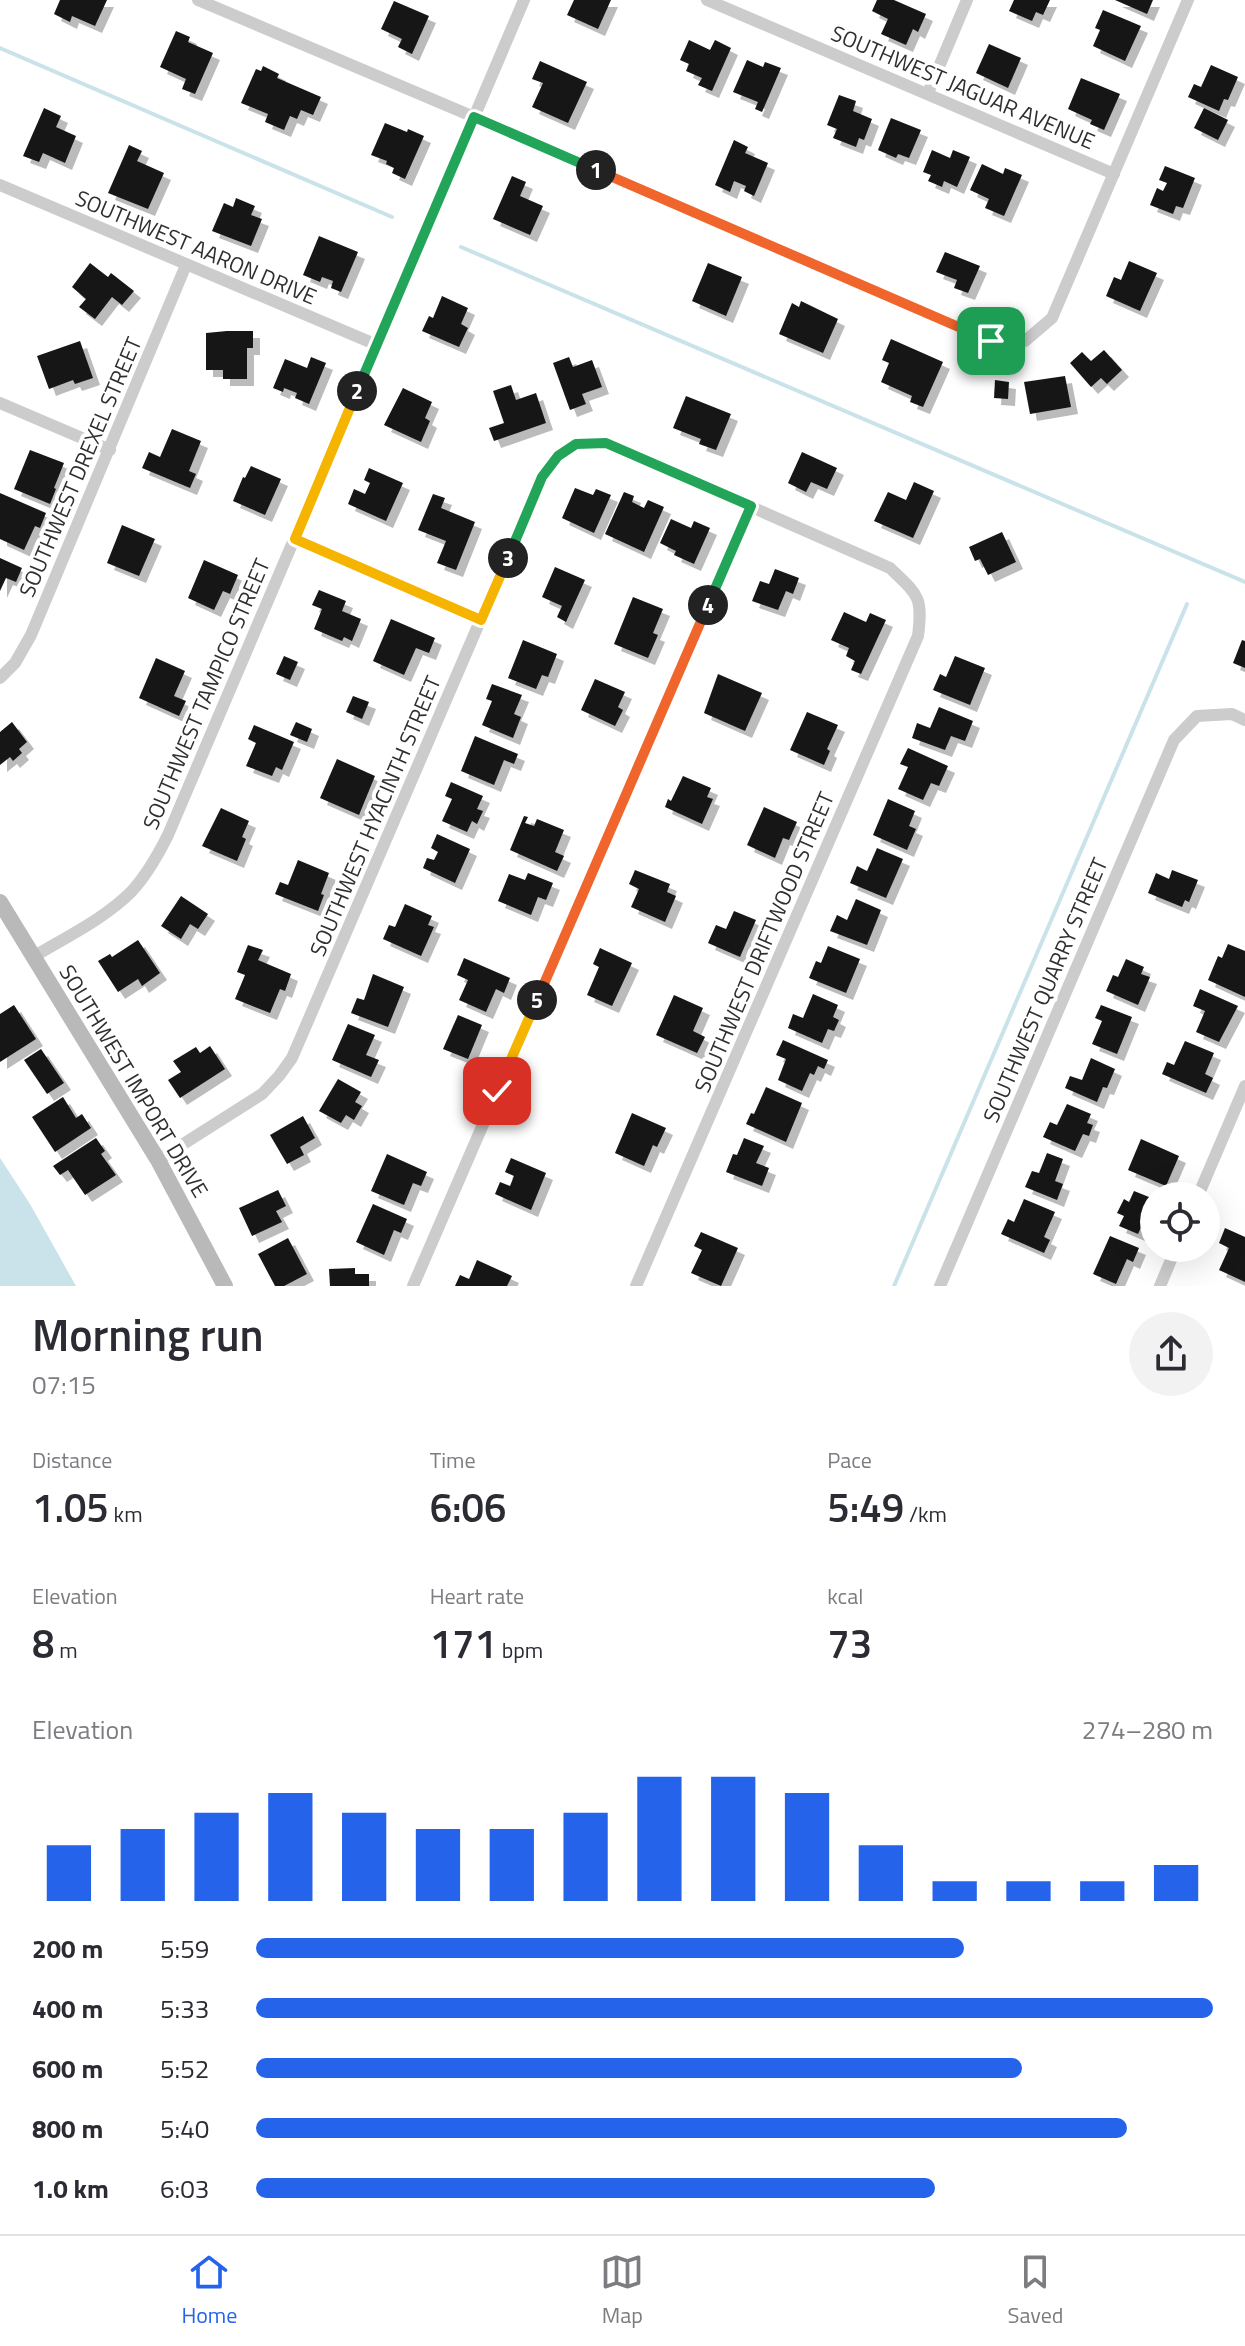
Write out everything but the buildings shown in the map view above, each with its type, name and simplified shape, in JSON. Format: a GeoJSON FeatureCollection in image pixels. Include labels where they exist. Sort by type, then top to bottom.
{"type":"FeatureCollection","features":[{"type":"Feature","properties":{"kind":"street"},"geometry":{"type":"LineString","coordinates":[[198,0],[991,341],[1025,341],[1052,318],[1188,0]]}},
{"type":"Feature","properties":{"kind":"street","name":"SOUTHWEST TAMPICO STREET"},"geometry":{"type":"LineString","coordinates":[[33,957],[108,911],[130,892],[156,858],[524,0]]}},
{"type":"Feature","properties":{"kind":"street","name":"SOUTHWEST JAGUAR AVENUE"},"geometry":{"type":"LineString","coordinates":[[707,0],[1114,174]]}},
{"type":"Feature","properties":{"kind":"street"},"geometry":{"type":"LineString","coordinates":[[741,15],[747,0]]}},
{"type":"Feature","properties":{"kind":"street"},"geometry":{"type":"LineString","coordinates":[[928,93],[967,0]]}},
{"type":"Feature","properties":{"kind":"street","name":"SOUTHWEST AARON DRIVE"},"geometry":{"type":"LineString","coordinates":[[0,185],[377,345]]}},
{"type":"Feature","properties":{"kind":"street","name":"SOUTHWEST DREXEL STREET"},"geometry":{"type":"LineString","coordinates":[[0,678],[24,651],[186,265]]}},
{"type":"Feature","properties":{"kind":"street"},"geometry":{"type":"LineString","coordinates":[[0,403],[110,450]]}},
{"type":"Feature","properties":{"kind":"street","name":"SOUTHWEST HYACINTH STREET"},"geometry":{"type":"LineString","coordinates":[[158,1160],[262,1094],[292,1058],[542,477],[558,456],[576,444],[606,443],[751,506]]}},
{"type":"Feature","properties":{"kind":"street"},"geometry":{"type":"LineString","coordinates":[[413,1286],[751,506]]}},
{"type":"Feature","properties":{"kind":"street","name":"SOUTHWEST DRIFTWOOD STREET"},"geometry":{"type":"LineString","coordinates":[[636,1286],[918,636],[921,612],[917,594],[890,568],[751,506]]}},
{"type":"Feature","properties":{"kind":"street"},"geometry":{"type":"LineString","coordinates":[[295,539],[481,620]]}},
{"type":"Feature","properties":{"kind":"street","name":"SOUTHWEST QUARRY STREET"},"geometry":{"type":"LineString","coordinates":[[940,1286],[1174,740],[1197,716],[1232,714],[1245,720]]}},
{"type":"Feature","properties":{"kind":"street","name":"SOUTHWEST IMPORT DRIVE"},"geometry":{"type":"LineString","coordinates":[[0,902],[158,1160],[225,1286]]}},
{"type":"Feature","properties":{"kind":"street"},"geometry":{"type":"LineString","coordinates":[[1204,1182],[1245,1086]]}},
{"type":"Feature","properties":{"kind":"street"},"geometry":{"type":"LineString","coordinates":[[1160,1286],[1170,1262]]}},
{"type":"Feature","properties":{"kind":"water"},"geometry":{"type":"Polygon","coordinates":[[[0,1158],[30,1204],[76,1286],[0,1286],[0,1158]]]}},
{"type":"Feature","properties":{"kind":"waterway"},"geometry":{"type":"LineString","coordinates":[[0,48],[392,217]]}},
{"type":"Feature","properties":{"kind":"waterway"},"geometry":{"type":"LineString","coordinates":[[461,247],[1245,582]]}},
{"type":"Feature","properties":{"kind":"waterway"},"geometry":{"type":"LineString","coordinates":[[894,1286],[1187,604]]}},
{"type":"Feature","properties":{"kind":"route"},"geometry":{"type":"LineString","coordinates":[[497,1091],[751,506],[606,443],[576,444],[558,456],[542,477],[481,620],[295,539],[474,117],[991,341]]}}]}
